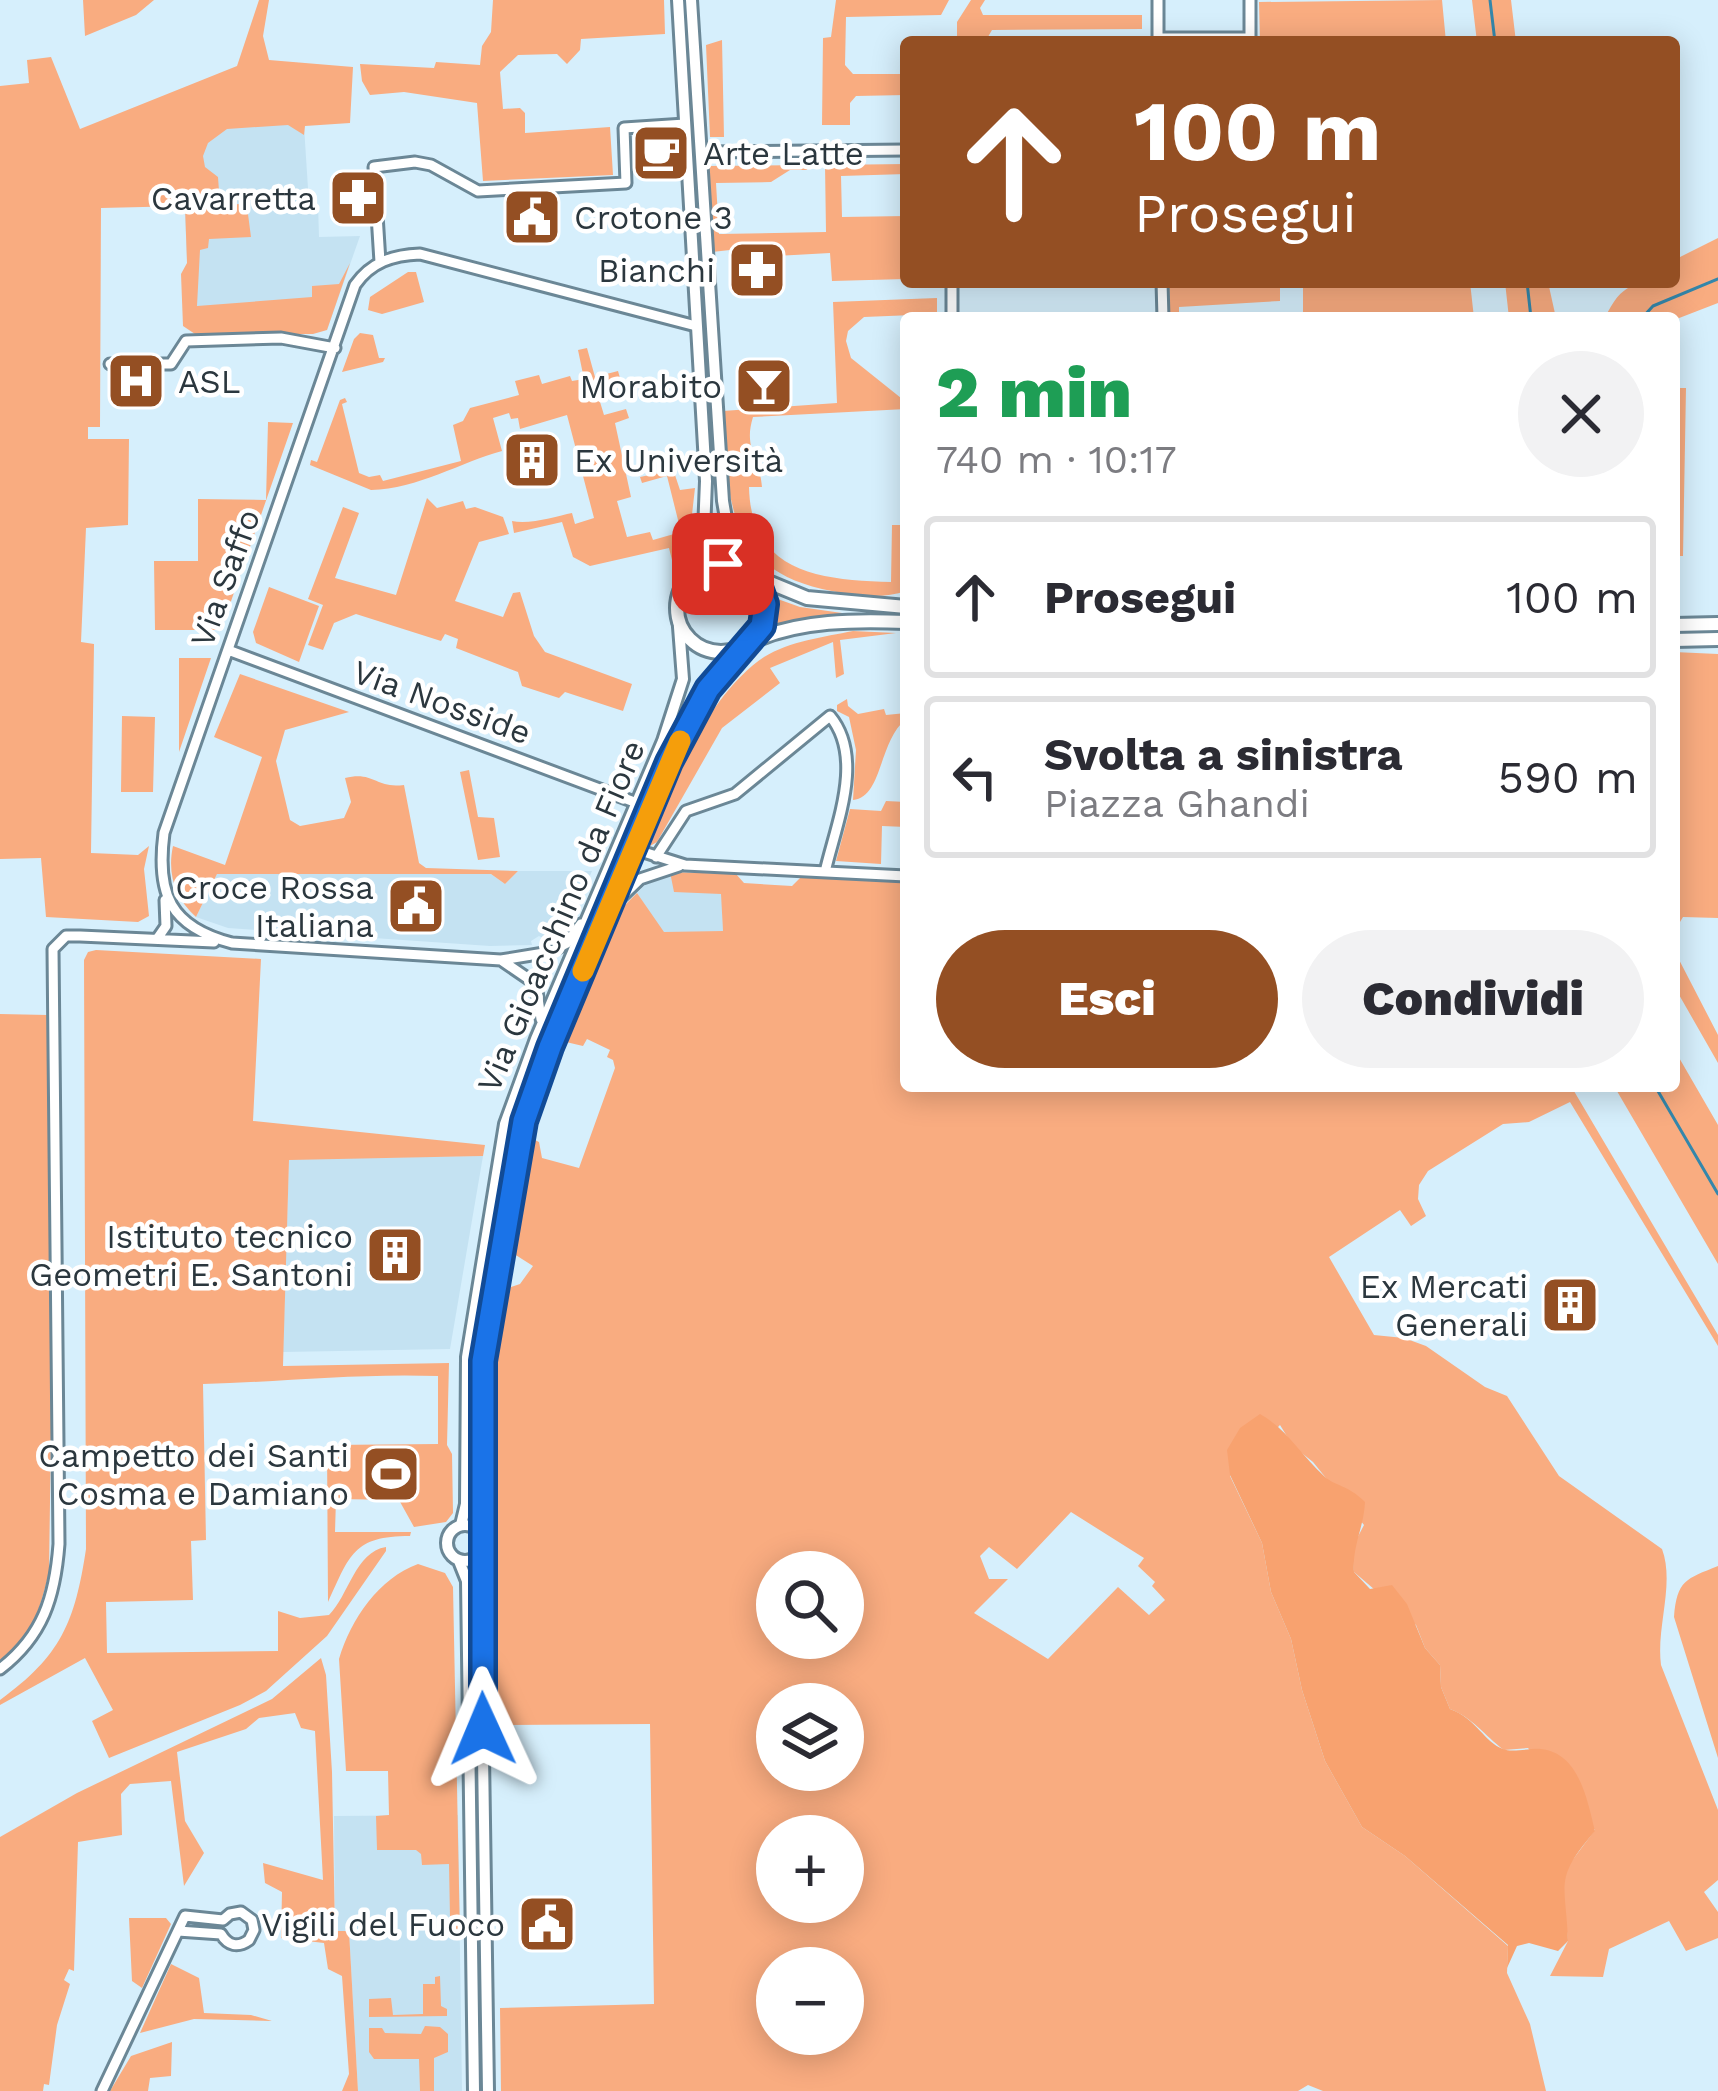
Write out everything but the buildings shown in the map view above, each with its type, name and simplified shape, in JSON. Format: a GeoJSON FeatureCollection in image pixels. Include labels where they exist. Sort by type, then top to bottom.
{"type":"FeatureCollection","features":[{"type":"Feature","properties":{"kind":"main road"},"geometry":{"type":"LineString","coordinates":[[900,604],[792,594],[723,564],[697,572],[680,593],[678,614],[688,637],[710,650],[735,650],[764,636],[822,625],[900,622]]}},
{"type":"Feature","properties":{"kind":"main road"},"geometry":{"type":"LineString","coordinates":[[747,644],[765,615],[763,592],[749,574]]}},
{"type":"Feature","properties":{"kind":"main road"},"geometry":{"type":"LineString","coordinates":[[1680,625],[1718,624]]}},
{"type":"Feature","properties":{"kind":"main road"},"geometry":{"type":"LineString","coordinates":[[1680,640],[1718,639]]}},
{"type":"Feature","properties":{"kind":"street"},"geometry":{"type":"LineString","coordinates":[[678,0],[705,517],[699,548],[680,593]]}},
{"type":"Feature","properties":{"kind":"street"},"geometry":{"type":"LineString","coordinates":[[692,0],[724,516],[749,574]]}},
{"type":"Feature","properties":{"kind":"street"},"geometry":{"type":"LineString","coordinates":[[1158,0],[1158,36]]}},
{"type":"Feature","properties":{"kind":"street"},"geometry":{"type":"LineString","coordinates":[[1250,0],[1250,36]]}},
{"type":"Feature","properties":{"kind":"street"},"geometry":{"type":"LineString","coordinates":[[685,124],[624,128],[626,183],[478,191],[430,165],[374,167],[380,262],[420,254],[696,326]]}},
{"type":"Feature","properties":{"kind":"street"},"geometry":{"type":"LineString","coordinates":[[702,152],[900,150]]}},
{"type":"Feature","properties":{"kind":"street","name":"Via Saffo"},"geometry":{"type":"LineString","coordinates":[[157,939],[167,919],[159,867],[164,833],[355,286],[365,271],[380,262]]}},
{"type":"Feature","properties":{"kind":"street"},"geometry":{"type":"LineString","coordinates":[[110,364],[171,364],[187,341],[281,338],[335,348]]}},
{"type":"Feature","properties":{"kind":"street","name":"Via Gioacchino da Fiore"},"geometry":{"type":"LineString","coordinates":[[461,1526],[466,1504],[465,1394],[470,1337],[505,1124],[536,1039],[663,741],[682,679],[678,614]]}},
{"type":"Feature","properties":{"kind":"street","name":"Via Gioacchino da Fiore"},"geometry":{"type":"LineString","coordinates":[[481,1536],[483,1361],[524,1121],[550,1047],[669,762],[708,689],[747,644]]}},
{"type":"Feature","properties":{"kind":"street","name":"Via Nosside"},"geometry":{"type":"LineString","coordinates":[[228,650],[637,803]]}},
{"type":"Feature","properties":{"kind":"street"},"geometry":{"type":"LineString","coordinates":[[656,857],[686,811],[734,794],[830,716],[842,730],[847,761],[825,872]]}},
{"type":"Feature","properties":{"kind":"street"},"geometry":{"type":"LineString","coordinates":[[634,849],[685,865],[900,876]]}},
{"type":"Feature","properties":{"kind":"street"},"geometry":{"type":"LineString","coordinates":[[610,909],[640,879],[685,865]]}},
{"type":"Feature","properties":{"kind":"street"},"geometry":{"type":"LineString","coordinates":[[164,894],[189,926],[232,943]]}},
{"type":"Feature","properties":{"kind":"street"},"geometry":{"type":"LineString","coordinates":[[0,1669],[33,1639],[46,1615],[55,1586],[59,1544],[53,949],[66,936],[501,960],[550,952],[567,943],[593,903]]}},
{"type":"Feature","properties":{"kind":"street"},"geometry":{"type":"LineString","coordinates":[[501,960],[536,984],[543,1012],[536,1039]]}},
{"type":"Feature","properties":{"kind":"street"},"geometry":{"type":"LineString","coordinates":[[474,2091],[467,1581],[447,1542],[451,1531],[461,1526],[473,1527],[481,1536],[488,2091]]}},
{"type":"Feature","properties":{"kind":"street"},"geometry":{"type":"LineString","coordinates":[[459,1561],[480,1553]]}},
{"type":"Feature","properties":{"kind":"street"},"geometry":{"type":"LineString","coordinates":[[102,2091],[185,1916],[223,1920],[241,1912],[250,1917],[254,1930],[238,1946],[221,1934],[178,1931]]}},
{"type":"Feature","properties":{"kind":"shaded area"},"geometry":{"type":"Polygon","coordinates":[[[83,0],[154,0],[136,15],[85,36],[83,0]]]}},
{"type":"Feature","properties":{"kind":"shaded area"},"geometry":{"type":"Polygon","coordinates":[[[259,0],[269,0],[263,36],[269,60],[353,67],[350,123],[305,126],[304,135],[288,125],[227,129],[208,143],[205,167],[218,177],[220,205],[241,204],[246,199],[251,237],[209,239],[208,248],[200,250],[197,306],[312,297],[312,286],[339,284],[350,263],[327,330],[195,334],[183,326],[185,206],[101,208],[100,427],[88,427],[88,439],[129,439],[128,525],[86,528],[81,642],[94,644],[91,853],[138,855],[149,846],[144,869],[149,916],[138,922],[46,917],[41,858],[0,859],[0,86],[29,83],[27,60],[51,57],[80,129],[237,66],[259,0]]]}},
{"type":"Feature","properties":{"kind":"shaded area"},"geometry":{"type":"Polygon","coordinates":[[[493,0],[664,0],[665,34],[581,39],[580,50],[567,64],[557,54],[518,55],[500,72],[503,109],[520,108],[525,113],[525,133],[610,127],[613,175],[483,181],[477,103],[404,92],[370,95],[360,64],[480,65],[482,46],[491,32],[493,0]]]}},
{"type":"Feature","properties":{"kind":"shaded area"},"geometry":{"type":"Polygon","coordinates":[[[836,0],[949,0],[941,15],[846,17],[845,65],[853,74],[900,74],[900,95],[856,96],[850,103],[850,125],[822,125],[823,38],[831,37],[836,0]]]}},
{"type":"Feature","properties":{"kind":"shaded area"},"geometry":{"type":"Polygon","coordinates":[[[971,0],[985,0],[980,8],[983,15],[1142,15],[1142,29],[992,30],[988,36],[957,36],[957,22],[971,0]]]}},
{"type":"Feature","properties":{"kind":"shaded area"},"geometry":{"type":"Polygon","coordinates":[[[1442,0],[1445,36],[1260,36],[1259,2],[1442,0]]]}},
{"type":"Feature","properties":{"kind":"shaded area"},"geometry":{"type":"Polygon","coordinates":[[[1472,0],[1511,0],[1515,36],[1476,36],[1472,0]]]}},
{"type":"Feature","properties":{"kind":"shaded area"},"geometry":{"type":"Polygon","coordinates":[[[722,40],[724,137],[710,137],[706,45],[722,40]]]}},
{"type":"Feature","properties":{"kind":"shaded area"},"geometry":{"type":"Polygon","coordinates":[[[180,101],[304,126],[309,204],[318,204],[319,237],[360,236],[327,330],[190,327],[180,101]]]}},
{"type":"Feature","properties":{"kind":"shaded area"},"geometry":{"type":"Polygon","coordinates":[[[900,164],[900,174],[841,176],[842,217],[900,216],[900,279],[832,281],[830,253],[740,258],[739,249],[712,252],[708,166],[808,165],[807,170],[790,170],[771,182],[716,183],[719,234],[826,232],[825,165],[900,164]]]}},
{"type":"Feature","properties":{"kind":"shaded area"},"geometry":{"type":"Polygon","coordinates":[[[1718,238],[1718,303],[1680,318],[1680,312],[1608,312],[1628,288],[1680,288],[1680,257],[1718,238]]]}},
{"type":"Feature","properties":{"kind":"shaded area"},"geometry":{"type":"Polygon","coordinates":[[[408,272],[416,272],[424,302],[382,314],[368,310],[370,297],[408,272]]]}},
{"type":"Feature","properties":{"kind":"shaded area"},"geometry":{"type":"Polygon","coordinates":[[[1169,288],[1280,288],[1280,301],[1179,307],[1179,312],[1170,312],[1169,288]]]}},
{"type":"Feature","properties":{"kind":"shaded area"},"geometry":{"type":"Polygon","coordinates":[[[1303,288],[1471,288],[1473,312],[1303,312],[1303,288]]]}},
{"type":"Feature","properties":{"kind":"shaded area"},"geometry":{"type":"Polygon","coordinates":[[[1506,288],[1549,288],[1555,312],[1508,312],[1506,288]]]}},
{"type":"Feature","properties":{"kind":"shaded area"},"geometry":{"type":"Polygon","coordinates":[[[937,298],[937,312],[864,317],[848,331],[851,358],[900,397],[900,409],[753,417],[751,445],[762,487],[749,487],[753,516],[762,538],[777,555],[816,574],[840,579],[891,582],[892,525],[900,525],[900,592],[853,595],[790,578],[766,563],[749,544],[731,498],[723,411],[837,403],[833,302],[937,298]]]}},
{"type":"Feature","properties":{"kind":"shaded area"},"geometry":{"type":"Polygon","coordinates":[[[360,333],[373,335],[379,358],[385,358],[342,372],[354,339],[360,333]]]}},
{"type":"Feature","properties":{"kind":"shaded area"},"geometry":{"type":"Polygon","coordinates":[[[587,348],[595,377],[618,371],[622,385],[597,392],[604,415],[626,409],[629,418],[615,423],[631,497],[617,501],[627,537],[650,532],[653,540],[681,532],[667,476],[642,483],[640,477],[664,472],[675,475],[680,490],[695,488],[689,541],[673,564],[669,548],[590,566],[573,557],[562,522],[514,533],[512,521],[572,513],[575,524],[594,518],[567,415],[520,429],[518,418],[511,419],[509,413],[493,418],[502,451],[388,488],[371,490],[310,465],[311,460],[317,462],[340,400],[345,398],[342,404],[359,473],[380,475],[383,481],[461,461],[453,425],[463,421],[470,408],[519,395],[515,381],[539,375],[542,384],[570,376],[572,381],[584,379],[578,350],[587,348]]]}},
{"type":"Feature","properties":{"kind":"shaded area"},"geometry":{"type":"Polygon","coordinates":[[[1680,388],[1686,388],[1683,556],[1680,388]]]}},
{"type":"Feature","properties":{"kind":"shaded area"},"geometry":{"type":"Polygon","coordinates":[[[268,422],[293,423],[221,630],[155,630],[154,561],[198,561],[198,499],[266,500],[268,422]]]}},
{"type":"Feature","properties":{"kind":"shaded area"},"geometry":{"type":"Polygon","coordinates":[[[427,498],[437,508],[463,501],[466,509],[475,507],[503,517],[509,534],[479,542],[455,601],[503,617],[513,593],[520,592],[534,636],[545,652],[632,684],[623,711],[565,692],[559,698],[522,686],[518,672],[456,648],[458,639],[445,634],[441,641],[356,614],[334,623],[323,650],[308,645],[323,605],[308,599],[343,507],[359,513],[335,578],[396,595],[427,498]]]}},
{"type":"Feature","properties":{"kind":"shaded area"},"geometry":{"type":"Polygon","coordinates":[[[269,587],[319,606],[299,662],[256,643],[253,632],[269,587]]]}},
{"type":"Feature","properties":{"kind":"shaded area"},"geometry":{"type":"Polygon","coordinates":[[[772,597],[800,607],[849,614],[769,629],[772,597]]]}},
{"type":"Feature","properties":{"kind":"shaded area"},"geometry":{"type":"Polygon","coordinates":[[[853,631],[896,633],[840,640],[844,674],[836,678],[833,642],[770,668],[780,683],[722,728],[657,842],[650,846],[678,770],[726,692],[764,657],[807,640],[853,631]]]}},
{"type":"Feature","properties":{"kind":"shaded area"},"geometry":{"type":"Polygon","coordinates":[[[1680,652],[1718,654],[1718,918],[1683,917],[1680,922],[1680,652]]]}},
{"type":"Feature","properties":{"kind":"shaded area"},"geometry":{"type":"Polygon","coordinates":[[[179,658],[211,658],[179,752],[179,658]]]}},
{"type":"Feature","properties":{"kind":"shaded area"},"geometry":{"type":"Polygon","coordinates":[[[240,674],[349,712],[285,730],[276,761],[290,820],[300,826],[344,818],[351,802],[345,778],[404,785],[419,863],[426,868],[518,871],[505,884],[491,874],[217,874],[196,917],[174,885],[173,846],[225,865],[262,757],[214,737],[240,674]]]}},
{"type":"Feature","properties":{"kind":"shaded area"},"geometry":{"type":"Polygon","coordinates":[[[847,699],[858,714],[884,709],[886,715],[900,714],[900,726],[876,779],[863,797],[853,800],[856,750],[849,717],[837,711],[837,705],[847,699]]]}},
{"type":"Feature","properties":{"kind":"shaded area"},"geometry":{"type":"Polygon","coordinates":[[[122,716],[155,717],[153,792],[121,792],[122,716]]]}},
{"type":"Feature","properties":{"kind":"shaded area"},"geometry":{"type":"Polygon","coordinates":[[[469,770],[478,817],[494,818],[500,857],[478,860],[460,772],[469,770]]]}},
{"type":"Feature","properties":{"kind":"shaded area"},"geometry":{"type":"Polygon","coordinates":[[[886,801],[900,802],[900,827],[882,826],[881,864],[836,861],[850,809],[881,811],[886,801]]]}},
{"type":"Feature","properties":{"kind":"shaded area"},"geometry":{"type":"Polygon","coordinates":[[[518,871],[592,871],[567,927],[549,941],[539,936],[532,945],[490,946],[228,928],[196,917],[217,874],[491,874],[505,884],[518,871]]]}},
{"type":"Feature","properties":{"kind":"shaded area"},"geometry":{"type":"Polygon","coordinates":[[[670,872],[722,893],[723,931],[701,997],[637,893],[651,879],[670,872]]]}},
{"type":"Feature","properties":{"kind":"shaded area"},"geometry":{"type":"Polygon","coordinates":[[[670,872],[736,874],[744,883],[792,886],[801,877],[900,882],[900,1092],[1575,1092],[1718,1335],[1718,1346],[1570,1102],[1529,1122],[1503,1124],[1428,1171],[1419,1185],[1418,1199],[1426,1216],[1411,1226],[1400,1210],[1329,1257],[1374,1335],[1426,1346],[1485,1387],[1507,1396],[1559,1476],[1662,1549],[1667,1577],[1661,1665],[1718,1810],[1718,1880],[1704,1892],[1718,1912],[1718,1938],[1686,1951],[1669,1921],[1609,1949],[1603,1977],[1550,1976],[1568,1941],[1565,1870],[1595,1830],[1528,1748],[1504,1750],[1450,1709],[1441,1687],[1440,1665],[1425,1648],[1416,1625],[1354,1572],[1352,1548],[1364,1525],[1280,1425],[1230,1476],[1262,1543],[1271,1592],[1291,1639],[1325,1761],[1362,1827],[1405,1856],[1508,1946],[1507,1973],[1530,2024],[1546,2091],[1323,2091],[1308,2085],[1298,2091],[501,2091],[500,2008],[654,2004],[650,1724],[497,1725],[494,1377],[505,1294],[533,1266],[511,1252],[510,1244],[533,1139],[539,1142],[542,1158],[579,1168],[615,1068],[607,1057],[610,1050],[587,1039],[583,1046],[566,1042],[621,909],[637,893],[664,932],[723,931],[721,894],[674,892],[670,872]],[[1071,1512],[1017,1569],[989,1547],[980,1556],[989,1579],[1008,1579],[974,1613],[1048,1659],[1118,1587],[1149,1615],[1165,1600],[1138,1566],[1144,1558],[1071,1512]]]}},
{"type":"Feature","properties":{"kind":"shaded area"},"geometry":{"type":"Polygon","coordinates":[[[96,950],[261,959],[253,1121],[485,1145],[483,1156],[289,1160],[283,1366],[449,1363],[447,1445],[452,1454],[453,1513],[446,1522],[414,1527],[399,1500],[336,1499],[335,1532],[411,1532],[410,1536],[376,1540],[356,1551],[328,1602],[327,1445],[438,1444],[438,1376],[203,1384],[206,1540],[191,1541],[193,1600],[106,1602],[107,1653],[278,1651],[278,1611],[300,1618],[329,1615],[367,1557],[386,1547],[386,1551],[327,1636],[266,1691],[109,1758],[92,1721],[113,1710],[85,1658],[0,1705],[38,1668],[62,1635],[86,1549],[84,960],[96,950]]]}},
{"type":"Feature","properties":{"kind":"shaded area"},"geometry":{"type":"Polygon","coordinates":[[[1680,962],[1718,1035],[1718,1063],[1680,996],[1680,962]]]}},
{"type":"Feature","properties":{"kind":"shaded area"},"geometry":{"type":"Polygon","coordinates":[[[0,1014],[48,1015],[53,1292],[49,1572],[28,1632],[0,1660],[0,1014]]]}},
{"type":"Feature","properties":{"kind":"shaded area"},"geometry":{"type":"Polygon","coordinates":[[[1680,1059],[1718,1125],[1718,1264],[1618,1092],[1680,1092],[1680,1059]]]}},
{"type":"Feature","properties":{"kind":"shaded area"},"geometry":{"type":"Polygon","coordinates":[[[483,1156],[450,1349],[283,1352],[289,1159],[483,1156]]]}},
{"type":"Feature","properties":{"kind":"shaded area"},"geometry":{"type":"Polygon","coordinates":[[[1260,1414],[1324,1476],[1365,1502],[1354,1572],[1370,1589],[1392,1585],[1407,1604],[1425,1648],[1440,1665],[1441,1687],[1450,1709],[1503,1749],[1554,1752],[1573,1768],[1595,1831],[1567,1872],[1568,1941],[1558,1951],[1529,1943],[1517,1946],[1507,1968],[1508,1945],[1405,1856],[1362,1827],[1325,1761],[1291,1639],[1271,1592],[1262,1543],[1230,1475],[1227,1450],[1240,1428],[1260,1414]]]}},
{"type":"Feature","properties":{"kind":"shaded area"},"geometry":{"type":"Polygon","coordinates":[[[418,1564],[445,1573],[453,1587],[460,1936],[450,1918],[449,1864],[422,1865],[416,1850],[377,1850],[376,1816],[389,1815],[388,1771],[346,1771],[339,1659],[368,1602],[391,1579],[418,1564]]]}},
{"type":"Feature","properties":{"kind":"shaded area"},"geometry":{"type":"Polygon","coordinates":[[[1718,1566],[1718,1758],[1674,1617],[1685,1582],[1718,1566]]]}},
{"type":"Feature","properties":{"kind":"shaded area"},"geometry":{"type":"Polygon","coordinates":[[[321,1658],[332,1772],[335,1931],[349,1931],[358,2091],[342,2091],[349,2074],[342,1976],[328,1969],[324,1943],[281,1938],[282,1892],[265,1883],[263,1863],[323,1880],[315,1731],[301,1728],[295,1713],[259,1718],[246,1729],[177,1752],[185,1821],[204,1853],[184,1886],[171,1781],[130,1784],[121,1794],[122,1835],[78,1842],[74,1971],[69,1969],[64,1980],[70,1984],[57,2025],[49,2085],[44,2084],[43,2091],[0,2091],[0,1837],[77,1793],[272,1699],[321,1658]]]}},
{"type":"Feature","properties":{"kind":"shaded area"},"geometry":{"type":"Polygon","coordinates":[[[458,1815],[462,2091],[358,2091],[349,1932],[335,1931],[334,1816],[458,1815]]]}},
{"type":"Feature","properties":{"kind":"shaded area"},"geometry":{"type":"Polygon","coordinates":[[[129,1918],[166,1918],[171,1924],[142,1988],[132,1981],[129,1918]]]}},
{"type":"Feature","properties":{"kind":"shaded area"},"geometry":{"type":"Polygon","coordinates":[[[171,1964],[199,1978],[204,2013],[272,2021],[194,2019],[140,2033],[171,1964]]]}},
{"type":"Feature","properties":{"kind":"shaded area"},"geometry":{"type":"Polygon","coordinates":[[[440,1976],[441,2006],[447,2009],[447,2016],[369,2017],[369,1999],[391,1998],[393,2015],[423,2014],[423,1984],[435,1984],[435,1977],[440,1976]]]}},
{"type":"Feature","properties":{"kind":"shaded area"},"geometry":{"type":"Polygon","coordinates":[[[425,2026],[440,2027],[448,2034],[448,2052],[434,2058],[434,2091],[420,2091],[419,2059],[374,2059],[369,2052],[369,2028],[421,2034],[425,2026]]]}},
{"type":"Feature","properties":{"kind":"shaded area"},"geometry":{"type":"Polygon","coordinates":[[[172,2042],[171,2076],[150,2078],[148,2091],[110,2091],[131,2056],[172,2042]]]}},
{"type":"Feature","properties":{"kind":"waterway"},"geometry":{"type":"LineString","coordinates":[[1490,0],[1494,36]]}},
{"type":"Feature","properties":{"kind":"waterway"},"geometry":{"type":"LineString","coordinates":[[1648,312],[1718,279]]}},
{"type":"Feature","properties":{"kind":"waterway"},"geometry":{"type":"LineString","coordinates":[[1528,288],[1530,312]]}},
{"type":"Feature","properties":{"kind":"waterway"},"geometry":{"type":"LineString","coordinates":[[1658,1092],[1718,1194]]}},
{"type":"Feature","properties":{"kind":"slow traffic"},"geometry":{"type":"LineString","coordinates":[[583,971],[680,741]]}},
{"type":"Feature","properties":{"kind":"place","name":"Arte Latte"},"geometry":{"type":"Point","coordinates":[661,153]}},
{"type":"Feature","properties":{"kind":"place","name":"Cavarretta"},"geometry":{"type":"Point","coordinates":[358,198]}},
{"type":"Feature","properties":{"kind":"place","name":"Crotone 3"},"geometry":{"type":"Point","coordinates":[532,217]}},
{"type":"Feature","properties":{"kind":"place","name":"Bianchi"},"geometry":{"type":"Point","coordinates":[757,270]}},
{"type":"Feature","properties":{"kind":"place","name":"ASL"},"geometry":{"type":"Point","coordinates":[136,381]}},
{"type":"Feature","properties":{"kind":"place","name":"Morabito"},"geometry":{"type":"Point","coordinates":[764,386]}},
{"type":"Feature","properties":{"kind":"place","name":"Ex Università"},"geometry":{"type":"Point","coordinates":[532,460]}},
{"type":"Feature","properties":{"kind":"place","name":"Croce Rossa Italiana"},"geometry":{"type":"Point","coordinates":[416,906]}},
{"type":"Feature","properties":{"kind":"place","name":"Istituto tecnico Geometri E. Santoni"},"geometry":{"type":"Point","coordinates":[395,1255]}},
{"type":"Feature","properties":{"kind":"place","name":"Ex Mercati Generali"},"geometry":{"type":"Point","coordinates":[1570,1305]}},
{"type":"Feature","properties":{"kind":"place","name":"Campetto dei Santi Cosma e Damiano"},"geometry":{"type":"Point","coordinates":[391,1474]}},
{"type":"Feature","properties":{"kind":"place","name":"Vigili del Fuoco"},"geometry":{"type":"Point","coordinates":[547,1924]}},
{"type":"Feature","properties":{"kind":"route"},"geometry":{"type":"LineString","coordinates":[[483,1729],[483,1361],[524,1121],[537,1079],[669,762],[708,689],[762,626],[765,604],[757,582],[737,567],[723,564]]}}]}
